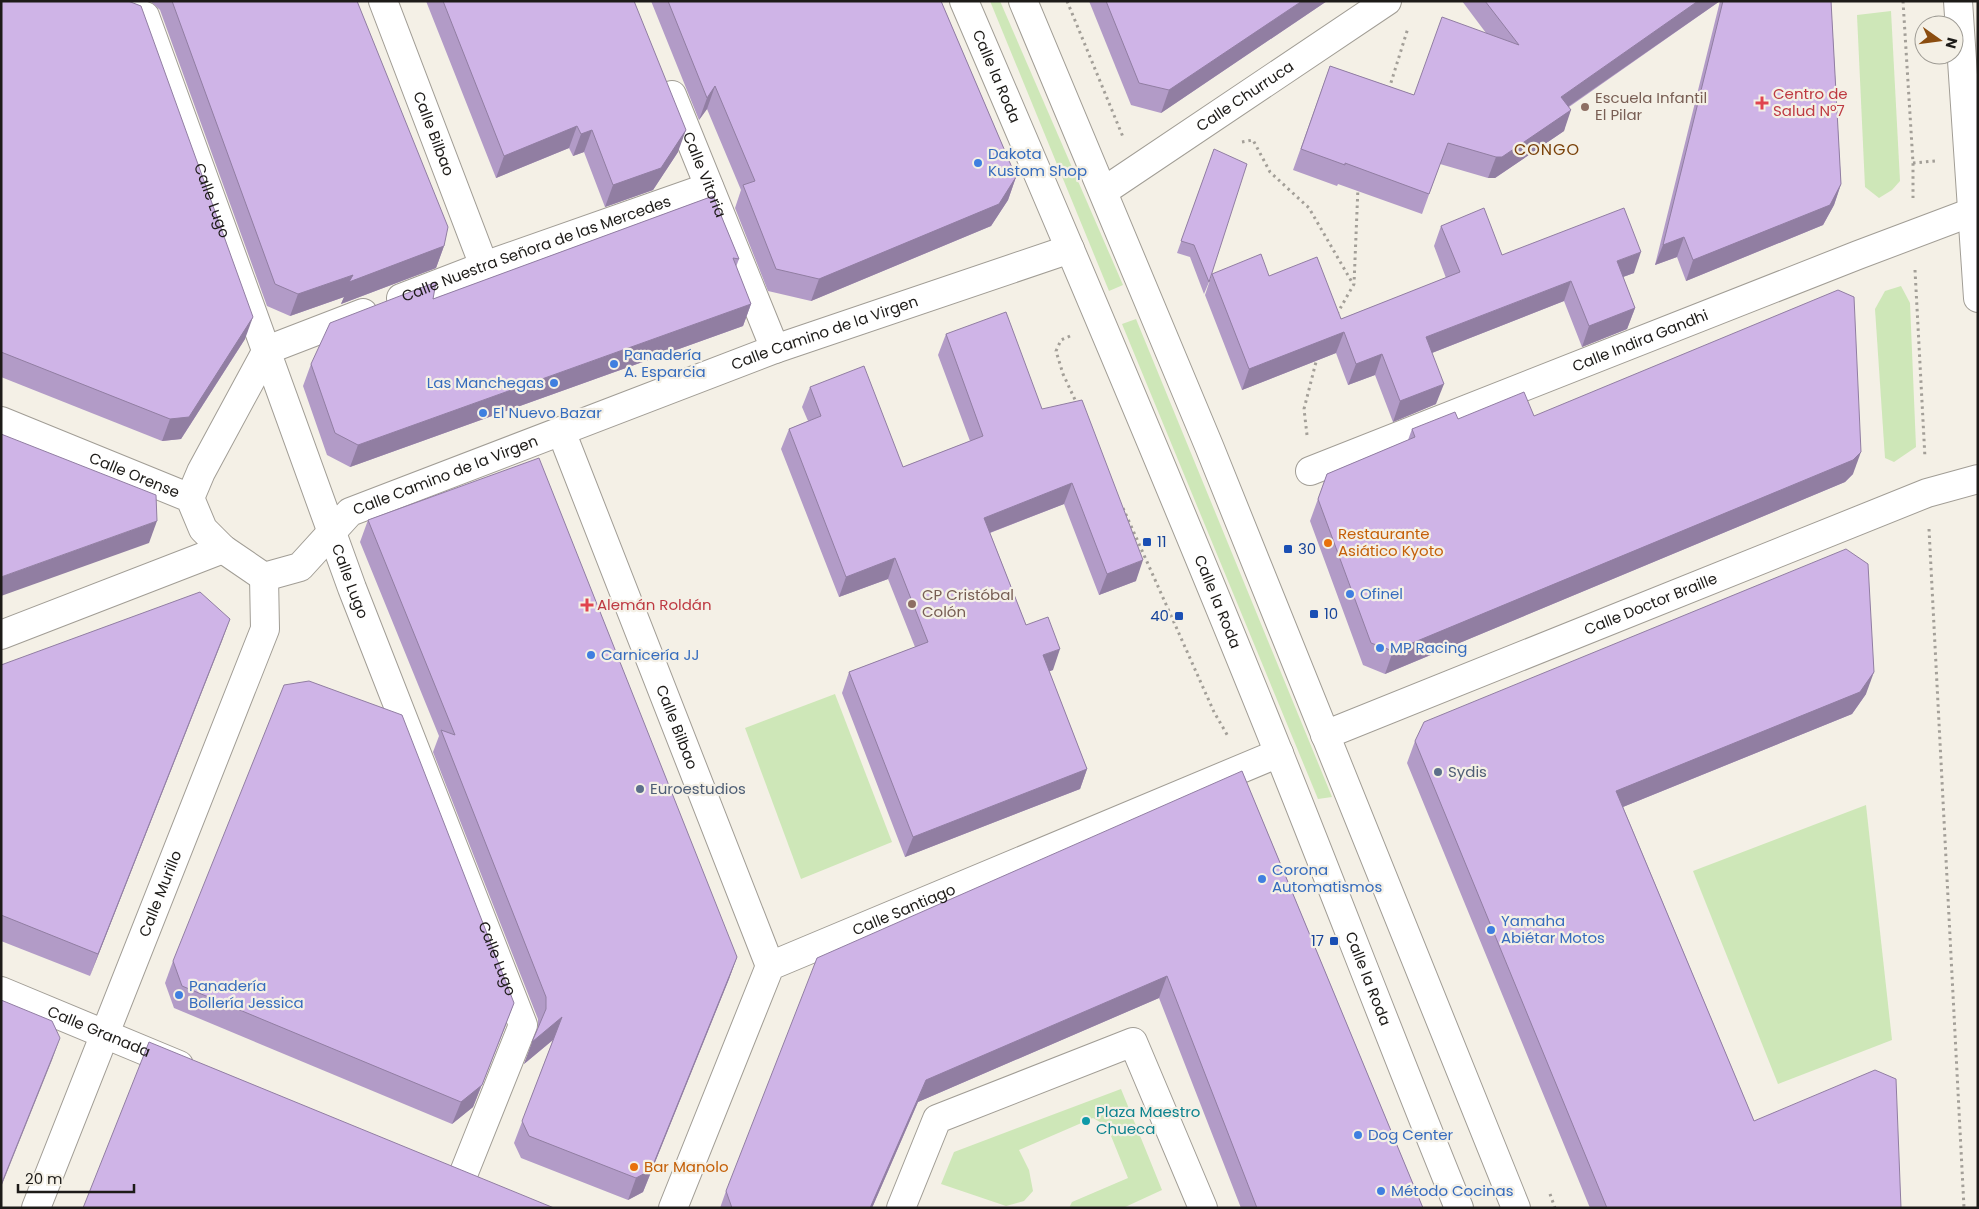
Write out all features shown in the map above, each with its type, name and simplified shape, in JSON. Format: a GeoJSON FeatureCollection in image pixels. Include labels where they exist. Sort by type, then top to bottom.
{"type":"FeatureCollection","features":[{"type":"Feature","properties":{"kind":"street","name":"Calle Lugo"},"geometry":{"type":"LineString","coordinates":[[105,1],[145,16],[352,588],[523,1025],[452,1176],[487,1190]]}},
{"type":"Feature","properties":{"kind":"street","name":"Calle Bilbao"},"geometry":{"type":"LineString","coordinates":[[383,1],[484,266]]}},
{"type":"Feature","properties":{"kind":"street","name":"Calle la Roda"},"geometry":{"type":"LineString","coordinates":[[964,1],[1126,380],[1279,753],[1458,1208]]}},
{"type":"Feature","properties":{"kind":"street"},"geometry":{"type":"LineString","coordinates":[[1023,1],[1104,191],[1516,1208]]}},
{"type":"Feature","properties":{"kind":"street","name":"Calle Churruca"},"geometry":{"type":"LineString","coordinates":[[1104,191],[1387,1]]}},
{"type":"Feature","properties":{"kind":"street"},"geometry":{"type":"LineString","coordinates":[[1958,1],[1978,298]]}},
{"type":"Feature","properties":{"kind":"street","name":"Calle Vitoria"},"geometry":{"type":"LineString","coordinates":[[663,72],[775,349]]}},
{"type":"Feature","properties":{"kind":"street","name":"Calle Nuestra Señora de las Mercedes"},"geometry":{"type":"LineString","coordinates":[[267,350],[484,266],[710,187]]}},
{"type":"Feature","properties":{"kind":"street","name":"Calle Indira Gandhi"},"geometry":{"type":"LineString","coordinates":[[1310,471],[1972,212]]}},
{"type":"Feature","properties":{"kind":"street","name":"Calle Camino de la Virgen"},"geometry":{"type":"LineString","coordinates":[[264,577],[300,567],[350,512],[775,349],[1070,249]]}},
{"type":"Feature","properties":{"kind":"street"},"geometry":{"type":"LineString","coordinates":[[190,498],[201,472],[267,350]]}},
{"type":"Feature","properties":{"kind":"street","name":"Calle Orense"},"geometry":{"type":"LineString","coordinates":[[1,422],[190,498],[203,529],[223,549],[264,577]]}},
{"type":"Feature","properties":{"kind":"street","name":"Calle Bilbao"},"geometry":{"type":"LineString","coordinates":[[561,431],[770,966]]}},
{"type":"Feature","properties":{"kind":"street","name":"Calle Doctor Braille"},"geometry":{"type":"LineString","coordinates":[[1325,735],[1927,493],[1978,479]]}},
{"type":"Feature","properties":{"kind":"street"},"geometry":{"type":"LineString","coordinates":[[1,634],[223,549]]}},
{"type":"Feature","properties":{"kind":"street","name":"Calle Murillo"},"geometry":{"type":"LineString","coordinates":[[36,1208],[265,629],[264,577]]}},
{"type":"Feature","properties":{"kind":"street","name":"Calle Santiago"},"geometry":{"type":"LineString","coordinates":[[770,966],[1279,753]]}},
{"type":"Feature","properties":{"kind":"street"},"geometry":{"type":"LineString","coordinates":[[674,1208],[770,966]]}},
{"type":"Feature","properties":{"kind":"street","name":"Calle Granada"},"geometry":{"type":"LineString","coordinates":[[1,991],[203,1075]]}},
{"type":"Feature","properties":{"kind":"street"},"geometry":{"type":"LineString","coordinates":[[901,1208],[937,1120],[1133,1042],[1203,1208]]}},
{"type":"Feature","properties":{"kind":"path"},"geometry":{"type":"LineString","coordinates":[[1903,1],[1913,163],[1913,234],[1964,1208]]}},
{"type":"Feature","properties":{"kind":"path"},"geometry":{"type":"LineString","coordinates":[[1388,90],[1411,19]]}},
{"type":"Feature","properties":{"kind":"path"},"geometry":{"type":"LineString","coordinates":[[1236,143],[1253,140],[1270,172],[1309,208],[1354,284]]}},
{"type":"Feature","properties":{"kind":"path"},"geometry":{"type":"LineString","coordinates":[[1336,316],[1354,284],[1358,180]]}},
{"type":"Feature","properties":{"kind":"path"},"geometry":{"type":"LineString","coordinates":[[1310,471],[1304,410],[1318,356]]}},
{"type":"Feature","properties":{"kind":"green space"},"geometry":{"type":"Polygon","coordinates":[[[990,1],[1000,1],[1123,285],[1109,291],[990,1]]]}},
{"type":"Feature","properties":{"kind":"green space"},"geometry":{"type":"Polygon","coordinates":[[[1891,11],[1900,181],[1892,190],[1879,198],[1865,187],[1857,15],[1891,11]]]}},
{"type":"Feature","properties":{"kind":"green space"},"geometry":{"type":"Polygon","coordinates":[[[1901,286],[1910,303],[1916,447],[1894,462],[1885,458],[1875,309],[1885,291],[1901,286]]]}},
{"type":"Feature","properties":{"kind":"green space"},"geometry":{"type":"Polygon","coordinates":[[[1136,319],[1332,797],[1318,799],[1122,324],[1136,319]]]}},
{"type":"Feature","properties":{"kind":"green space"},"geometry":{"type":"Polygon","coordinates":[[[835,694],[892,842],[801,879],[745,728],[835,694]]]}},
{"type":"Feature","properties":{"kind":"green space"},"geometry":{"type":"Polygon","coordinates":[[[1866,805],[1892,1040],[1778,1084],[1693,871],[1866,805]]]}},
{"type":"Feature","properties":{"kind":"green space"},"geometry":{"type":"Polygon","coordinates":[[[1121,1089],[1162,1190],[1123,1208],[1069,1208],[1072,1202],[1128,1178],[1107,1126],[1093,1118],[1019,1150],[1029,1170],[1033,1191],[1024,1201],[1006,1206],[941,1184],[954,1152],[1121,1089]]]}},
{"type":"Feature","properties":{"kind":"building"},"geometry":{"type":"Polygon","coordinates":[[[1,1],[128,1],[141,6],[253,317],[189,417],[170,419],[1,352],[1,1]]]}},
{"type":"Feature","properties":{"kind":"building"},"geometry":{"type":"Polygon","coordinates":[[[172,1],[357,1],[448,227],[444,246],[349,282],[353,275],[298,294],[275,284],[172,1]]]}},
{"type":"Feature","properties":{"kind":"building"},"geometry":{"type":"Polygon","coordinates":[[[443,1],[634,1],[686,130],[661,168],[613,185],[592,130],[581,134],[577,126],[504,156],[443,1]]]}},
{"type":"Feature","properties":{"kind":"building"},"geometry":{"type":"Polygon","coordinates":[[[668,1],[941,1],[1016,177],[999,204],[819,279],[776,269],[743,185],[755,181],[715,86],[707,98],[668,1]]]}},
{"type":"Feature","properties":{"kind":"building"},"geometry":{"type":"Polygon","coordinates":[[[1106,1],[1302,1],[1169,90],[1139,83],[1106,1]]]}},
{"type":"Feature","properties":{"kind":"building"},"geometry":{"type":"Polygon","coordinates":[[[1485,1],[1698,1],[1561,97],[1571,110],[1502,157],[1496,157],[1448,143],[1429,194],[1301,149],[1330,66],[1414,95],[1442,17],[1519,45],[1485,1]]]}},
{"type":"Feature","properties":{"kind":"building","name":"Centro de Salud Nº7"},"geometry":{"type":"Polygon","coordinates":[[[1723,1],[1831,1],[1841,184],[1830,205],[1693,260],[1684,237],[1663,245],[1723,1]]]}},
{"type":"Feature","properties":{"kind":"building"},"geometry":{"type":"Polygon","coordinates":[[[1214,149],[1247,164],[1209,282],[1194,245],[1181,241],[1214,149]]]}},
{"type":"Feature","properties":{"kind":"building"},"geometry":{"type":"Polygon","coordinates":[[[713,196],[739,259],[733,258],[751,304],[358,445],[335,433],[311,364],[330,323],[436,282],[433,299],[713,196]]]}},
{"type":"Feature","properties":{"kind":"building"},"geometry":{"type":"Polygon","coordinates":[[[1484,208],[1502,255],[1624,208],[1641,252],[1617,261],[1635,308],[1589,326],[1571,281],[1426,337],[1444,384],[1400,401],[1382,354],[1356,364],[1344,332],[1249,369],[1212,274],[1261,254],[1269,276],[1317,257],[1341,319],[1460,272],[1441,226],[1484,208]]]}},
{"type":"Feature","properties":{"kind":"building"},"geometry":{"type":"Polygon","coordinates":[[[1838,290],[1854,297],[1861,452],[1853,460],[1393,651],[1371,643],[1318,499],[1327,474],[1415,437],[1412,429],[1455,412],[1458,419],[1524,392],[1534,416],[1838,290]]]}},
{"type":"Feature","properties":{"kind":"building"},"geometry":{"type":"Polygon","coordinates":[[[1006,312],[1042,409],[1082,400],[1143,560],[1107,574],[1072,483],[984,518],[1026,625],[1048,617],[1060,649],[1043,655],[1087,769],[913,837],[849,672],[928,642],[895,558],[846,577],[789,429],[821,416],[810,387],[864,366],[903,467],[983,436],[946,334],[1006,312]]]}},
{"type":"Feature","properties":{"kind":"building"},"geometry":{"type":"Polygon","coordinates":[[[1,434],[156,495],[157,521],[1,577],[1,434]]]}},
{"type":"Feature","properties":{"kind":"building"},"geometry":{"type":"Polygon","coordinates":[[[539,458],[737,957],[651,1170],[636,1178],[529,1136],[522,1121],[562,1017],[532,1042],[546,1009],[546,997],[441,730],[455,735],[368,520],[539,458]]]}},
{"type":"Feature","properties":{"kind":"building"},"geometry":{"type":"Polygon","coordinates":[[[1846,549],[1868,564],[1874,672],[1860,692],[1616,791],[1754,1121],[1875,1070],[1896,1079],[1901,1208],[1607,1208],[1415,741],[1424,722],[1846,549]]]}},
{"type":"Feature","properties":{"kind":"building"},"geometry":{"type":"Polygon","coordinates":[[[200,592],[230,619],[98,954],[1,915],[1,665],[200,592]]]}},
{"type":"Feature","properties":{"kind":"building"},"geometry":{"type":"Polygon","coordinates":[[[309,681],[402,715],[514,1003],[482,1085],[461,1102],[182,986],[173,961],[284,685],[309,681]]]}},
{"type":"Feature","properties":{"kind":"building"},"geometry":{"type":"Polygon","coordinates":[[[1242,771],[1423,1208],[1257,1208],[1167,976],[926,1080],[870,1208],[732,1208],[726,1191],[817,958],[1242,771]]]}},
{"type":"Feature","properties":{"kind":"building"},"geometry":{"type":"Polygon","coordinates":[[[1,1000],[52,1021],[60,1038],[1,1185],[1,1000]]]}},
{"type":"Feature","properties":{"kind":"building"},"geometry":{"type":"Polygon","coordinates":[[[149,1042],[554,1208],[83,1208],[149,1042]]]}},
{"type":"Feature","properties":{"kind":"place","name":"Centro de Salud Nº7"},"geometry":{"type":"Point","coordinates":[1762,103]}},
{"type":"Feature","properties":{"kind":"place","name":"Escuela Infantil El Pilar"},"geometry":{"type":"Point","coordinates":[1585,107]}},
{"type":"Feature","properties":{"kind":"place","name":"Dakota Kustom Shop"},"geometry":{"type":"Point","coordinates":[978,163]}},
{"type":"Feature","properties":{"kind":"place","name":"Panadería A. Esparcia"},"geometry":{"type":"Point","coordinates":[614,364]}},
{"type":"Feature","properties":{"kind":"place","name":"Las Manchegas"},"geometry":{"type":"Point","coordinates":[554,383]}},
{"type":"Feature","properties":{"kind":"place","name":"El Nuevo Bazar"},"geometry":{"type":"Point","coordinates":[483,413]}},
{"type":"Feature","properties":{"kind":"place","name":"11"},"geometry":{"type":"Point","coordinates":[1147,542]}},
{"type":"Feature","properties":{"kind":"place","name":"Restaurante Asiático Kyoto"},"geometry":{"type":"Point","coordinates":[1328,543]}},
{"type":"Feature","properties":{"kind":"place","name":"30"},"geometry":{"type":"Point","coordinates":[1288,549]}},
{"type":"Feature","properties":{"kind":"place","name":"Ofinel"},"geometry":{"type":"Point","coordinates":[1350,594]}},
{"type":"Feature","properties":{"kind":"place","name":"CP Cristóbal Colón"},"geometry":{"type":"Point","coordinates":[912,604]}},
{"type":"Feature","properties":{"kind":"place","name":"Alemán Roldán"},"geometry":{"type":"Point","coordinates":[587,605]}},
{"type":"Feature","properties":{"kind":"place","name":"10"},"geometry":{"type":"Point","coordinates":[1314,614]}},
{"type":"Feature","properties":{"kind":"place","name":"40"},"geometry":{"type":"Point","coordinates":[1179,616]}},
{"type":"Feature","properties":{"kind":"place","name":"MP Racing"},"geometry":{"type":"Point","coordinates":[1380,648]}},
{"type":"Feature","properties":{"kind":"place","name":"Carnicería JJ"},"geometry":{"type":"Point","coordinates":[591,655]}},
{"type":"Feature","properties":{"kind":"place","name":"Sydis"},"geometry":{"type":"Point","coordinates":[1438,772]}},
{"type":"Feature","properties":{"kind":"place","name":"Euroestudios"},"geometry":{"type":"Point","coordinates":[640,789]}},
{"type":"Feature","properties":{"kind":"place","name":"Corona Automatismos"},"geometry":{"type":"Point","coordinates":[1262,879]}},
{"type":"Feature","properties":{"kind":"place","name":"Yamaha Abiétar Motos"},"geometry":{"type":"Point","coordinates":[1491,930]}},
{"type":"Feature","properties":{"kind":"place","name":"17"},"geometry":{"type":"Point","coordinates":[1334,941]}},
{"type":"Feature","properties":{"kind":"place","name":"Panadería Bollería Jessica"},"geometry":{"type":"Point","coordinates":[179,995]}},
{"type":"Feature","properties":{"kind":"place","name":"Plaza Maestro Chueca"},"geometry":{"type":"Point","coordinates":[1086,1121]}},
{"type":"Feature","properties":{"kind":"place","name":"Dog Center"},"geometry":{"type":"Point","coordinates":[1358,1135]}},
{"type":"Feature","properties":{"kind":"place","name":"Bar Manolo"},"geometry":{"type":"Point","coordinates":[634,1167]}},
{"type":"Feature","properties":{"kind":"place","name":"Método Cocinas"},"geometry":{"type":"Point","coordinates":[1381,1191]}},
{"type":"Feature","properties":{"kind":"district","name":"CONGO"},"geometry":{"type":"Point","coordinates":[1547,149]}}]}
